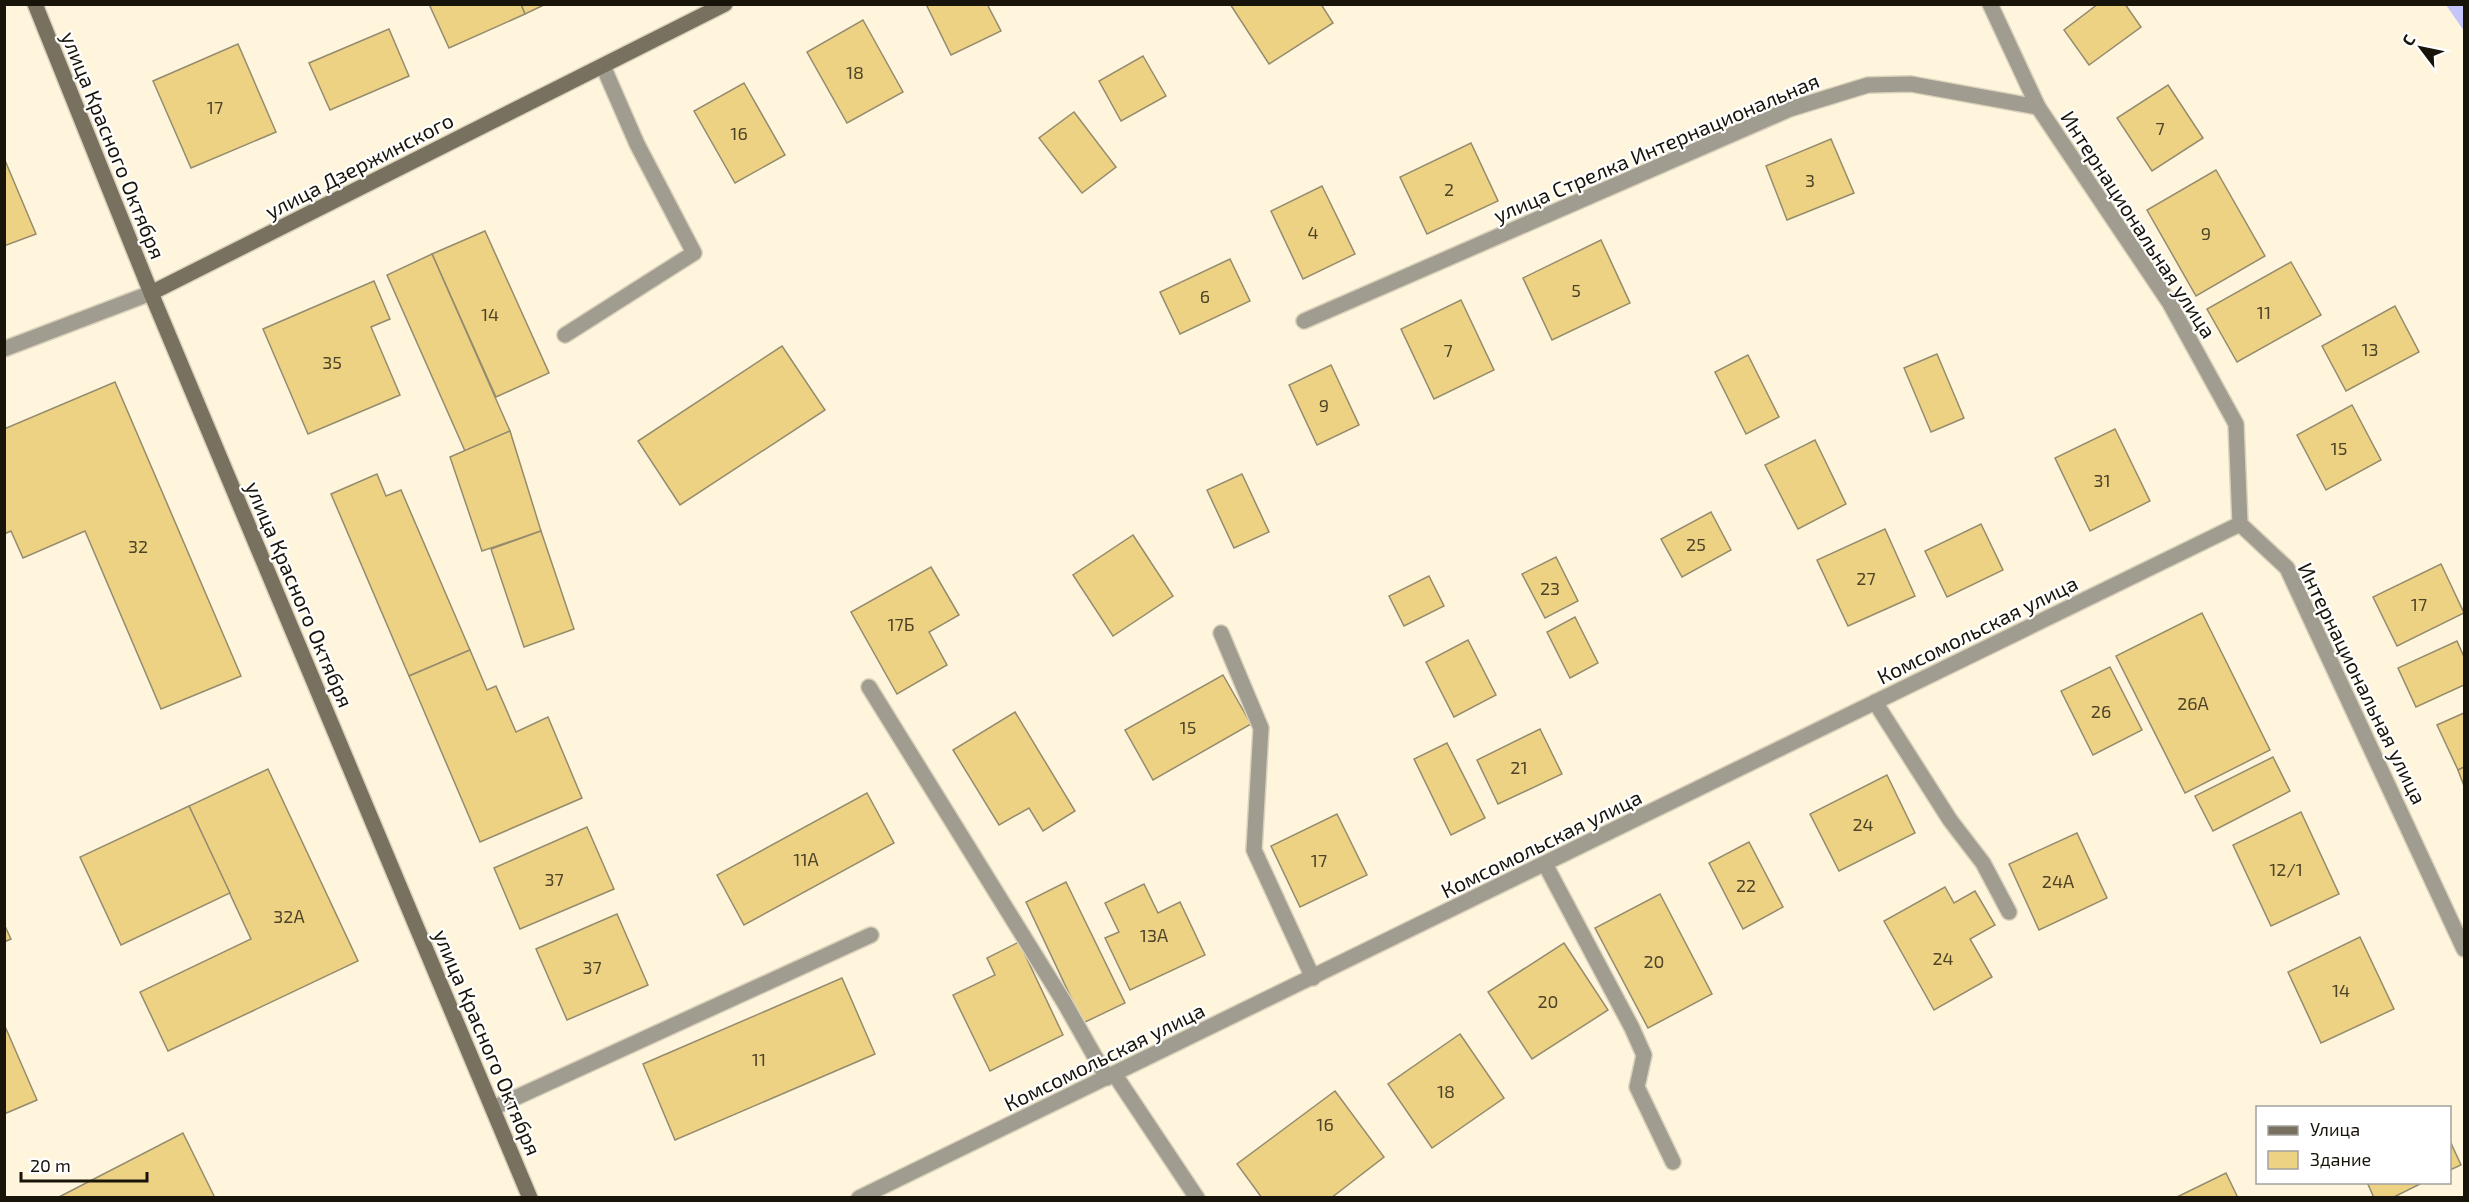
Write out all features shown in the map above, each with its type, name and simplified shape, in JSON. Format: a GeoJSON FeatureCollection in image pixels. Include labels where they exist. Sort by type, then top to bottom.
{"type":"FeatureCollection","features":[{"type":"Feature","properties":{"kind":"main road","name":"улица Красного Октября"},"geometry":{"type":"LineString","coordinates":[[35,4],[151,293],[530,1197]]}},
{"type":"Feature","properties":{"kind":"main road","name":"улица Дзержинского"},"geometry":{"type":"LineString","coordinates":[[151,293],[725,4]]}},
{"type":"Feature","properties":{"kind":"street","name":"Интернациональная улица"},"geometry":{"type":"LineString","coordinates":[[1990,4],[2038,107],[2169,302],[2236,424],[2240,524],[2287,568],[2461,930],[2464,949]]}},
{"type":"Feature","properties":{"kind":"street"},"geometry":{"type":"LineString","coordinates":[[566,335],[694,253],[638,144],[603,66]]}},
{"type":"Feature","properties":{"kind":"street","name":"улица Стрелка Интернациональная"},"geometry":{"type":"LineString","coordinates":[[1305,321],[1790,109],[1868,84],[1911,84],[2038,107]]}},
{"type":"Feature","properties":{"kind":"street","name":"улица Дзержинского"},"geometry":{"type":"LineString","coordinates":[[4,348],[151,293]]}},
{"type":"Feature","properties":{"kind":"street","name":"Комсомольская улица"},"geometry":{"type":"LineString","coordinates":[[859,1197],[1111,1077],[2240,524]]}},
{"type":"Feature","properties":{"kind":"street"},"geometry":{"type":"LineString","coordinates":[[1221,633],[1261,728],[1254,850],[1313,978]]}},
{"type":"Feature","properties":{"kind":"street"},"geometry":{"type":"LineString","coordinates":[[869,687],[1111,1077],[1197,1197]]}},
{"type":"Feature","properties":{"kind":"street"},"geometry":{"type":"LineString","coordinates":[[1875,702],[1950,820],[1983,863],[2009,912]]}},
{"type":"Feature","properties":{"kind":"street"},"geometry":{"type":"LineString","coordinates":[[1545,864],[1644,1055],[1637,1087],[1672,1162]]}},
{"type":"Feature","properties":{"kind":"street"},"geometry":{"type":"LineString","coordinates":[[493,1108],[871,935]]}},
{"type":"Feature","properties":{"kind":"shaded area"},"geometry":{"type":"Polygon","coordinates":[[[2446,5],[2464,5],[2464,31],[2446,5]]]}},
{"type":"Feature","properties":{"kind":"building"},"geometry":{"type":"Polygon","coordinates":[[[429,4],[521,4],[525,14],[449,48],[429,4]]]}},
{"type":"Feature","properties":{"kind":"building"},"geometry":{"type":"Polygon","coordinates":[[[521,4],[546,4],[525,14],[521,4]]]}},
{"type":"Feature","properties":{"kind":"building"},"geometry":{"type":"Polygon","coordinates":[[[926,4],[987,4],[1001,31],[951,55],[926,4]]]}},
{"type":"Feature","properties":{"kind":"building"},"geometry":{"type":"Polygon","coordinates":[[[1230,4],[1321,4],[1333,23],[1269,64],[1230,4]]]}},
{"type":"Feature","properties":{"kind":"building"},"geometry":{"type":"Polygon","coordinates":[[[2098,4],[2125,4],[2141,27],[2089,65],[2064,30],[2098,4]]]}},
{"type":"Feature","properties":{"kind":"building"},"geometry":{"type":"Polygon","coordinates":[[[863,20],[903,92],[847,123],[807,52],[863,20]]]}},
{"type":"Feature","properties":{"kind":"building"},"geometry":{"type":"Polygon","coordinates":[[[389,29],[409,76],[330,110],[309,63],[389,29]]]}},
{"type":"Feature","properties":{"kind":"building"},"geometry":{"type":"Polygon","coordinates":[[[238,44],[276,132],[191,168],[153,81],[238,44]]]}},
{"type":"Feature","properties":{"kind":"building"},"geometry":{"type":"Polygon","coordinates":[[[1143,56],[1166,96],[1121,121],[1099,81],[1143,56]]]}},
{"type":"Feature","properties":{"kind":"building"},"geometry":{"type":"Polygon","coordinates":[[[744,83],[785,155],[735,183],[694,111],[744,83]]]}},
{"type":"Feature","properties":{"kind":"building"},"geometry":{"type":"Polygon","coordinates":[[[2168,85],[2203,138],[2152,171],[2117,118],[2168,85]]]}},
{"type":"Feature","properties":{"kind":"building"},"geometry":{"type":"Polygon","coordinates":[[[1074,112],[1116,167],[1082,193],[1039,138],[1074,112]]]}},
{"type":"Feature","properties":{"kind":"building"},"geometry":{"type":"Polygon","coordinates":[[[1831,139],[1854,193],[1787,220],[1766,166],[1831,139]]]}},
{"type":"Feature","properties":{"kind":"building"},"geometry":{"type":"Polygon","coordinates":[[[1471,143],[1498,201],[1427,234],[1400,177],[1471,143]]]}},
{"type":"Feature","properties":{"kind":"building"},"geometry":{"type":"Polygon","coordinates":[[[4,158],[36,234],[4,246],[4,158]]]}},
{"type":"Feature","properties":{"kind":"building"},"geometry":{"type":"Polygon","coordinates":[[[2216,170],[2265,256],[2196,296],[2147,210],[2216,170]]]}},
{"type":"Feature","properties":{"kind":"building"},"geometry":{"type":"Polygon","coordinates":[[[1322,186],[1355,254],[1303,279],[1271,211],[1322,186]]]}},
{"type":"Feature","properties":{"kind":"building"},"geometry":{"type":"Polygon","coordinates":[[[485,231],[549,373],[496,397],[432,254],[485,231]]]}},
{"type":"Feature","properties":{"kind":"building"},"geometry":{"type":"Polygon","coordinates":[[[1601,240],[1630,303],[1552,340],[1523,278],[1601,240]]]}},
{"type":"Feature","properties":{"kind":"building"},"geometry":{"type":"Polygon","coordinates":[[[432,254],[510,431],[465,451],[387,275],[432,254]]]}},
{"type":"Feature","properties":{"kind":"building"},"geometry":{"type":"Polygon","coordinates":[[[1230,259],[1250,301],[1180,334],[1160,292],[1230,259]]]}},
{"type":"Feature","properties":{"kind":"building"},"geometry":{"type":"Polygon","coordinates":[[[2291,262],[2321,315],[2237,362],[2207,309],[2291,262]]]}},
{"type":"Feature","properties":{"kind":"building"},"geometry":{"type":"Polygon","coordinates":[[[374,281],[390,319],[371,327],[400,395],[308,434],[263,329],[374,281]]]}},
{"type":"Feature","properties":{"kind":"building"},"geometry":{"type":"Polygon","coordinates":[[[1461,300],[1494,370],[1434,399],[1401,329],[1461,300]]]}},
{"type":"Feature","properties":{"kind":"building"},"geometry":{"type":"Polygon","coordinates":[[[2395,306],[2419,352],[2346,391],[2322,346],[2395,306]]]}},
{"type":"Feature","properties":{"kind":"building"},"geometry":{"type":"Polygon","coordinates":[[[782,346],[825,410],[680,505],[638,441],[782,346]]]}},
{"type":"Feature","properties":{"kind":"building"},"geometry":{"type":"Polygon","coordinates":[[[1937,354],[1964,418],[1931,432],[1904,368],[1937,354]]]}},
{"type":"Feature","properties":{"kind":"building"},"geometry":{"type":"Polygon","coordinates":[[[1748,355],[1779,417],[1746,434],[1715,372],[1748,355]]]}},
{"type":"Feature","properties":{"kind":"building"},"geometry":{"type":"Polygon","coordinates":[[[1331,365],[1359,425],[1317,445],[1289,385],[1331,365]]]}},
{"type":"Feature","properties":{"kind":"building"},"geometry":{"type":"Polygon","coordinates":[[[115,382],[241,676],[161,709],[85,531],[23,558],[11,531],[4,534],[4,429],[115,382]]]}},
{"type":"Feature","properties":{"kind":"building"},"geometry":{"type":"Polygon","coordinates":[[[2352,405],[2381,460],[2326,490],[2297,435],[2352,405]]]}},
{"type":"Feature","properties":{"kind":"building"},"geometry":{"type":"Polygon","coordinates":[[[2115,429],[2150,501],[2090,531],[2055,458],[2115,429]]]}},
{"type":"Feature","properties":{"kind":"building"},"geometry":{"type":"Polygon","coordinates":[[[510,431],[541,531],[482,551],[450,457],[510,431]]]}},
{"type":"Feature","properties":{"kind":"building"},"geometry":{"type":"Polygon","coordinates":[[[1815,440],[1846,504],[1798,529],[1765,465],[1815,440]]]}},
{"type":"Feature","properties":{"kind":"building"},"geometry":{"type":"Polygon","coordinates":[[[377,474],[386,496],[401,490],[470,650],[409,676],[331,494],[377,474]]]}},
{"type":"Feature","properties":{"kind":"building"},"geometry":{"type":"Polygon","coordinates":[[[1242,474],[1269,532],[1234,548],[1207,490],[1242,474]]]}},
{"type":"Feature","properties":{"kind":"building"},"geometry":{"type":"Polygon","coordinates":[[[1711,512],[1731,550],[1682,577],[1661,539],[1711,512]]]}},
{"type":"Feature","properties":{"kind":"building"},"geometry":{"type":"Polygon","coordinates":[[[1981,524],[2003,570],[1947,597],[1925,551],[1981,524]]]}},
{"type":"Feature","properties":{"kind":"building"},"geometry":{"type":"Polygon","coordinates":[[[1885,529],[1915,596],[1848,626],[1817,560],[1885,529]]]}},
{"type":"Feature","properties":{"kind":"building"},"geometry":{"type":"Polygon","coordinates":[[[541,531],[574,629],[524,647],[491,549],[541,531]]]}},
{"type":"Feature","properties":{"kind":"building"},"geometry":{"type":"Polygon","coordinates":[[[1133,535],[1173,596],[1113,636],[1073,575],[1133,535]]]}},
{"type":"Feature","properties":{"kind":"building"},"geometry":{"type":"Polygon","coordinates":[[[1556,557],[1578,601],[1545,618],[1522,574],[1556,557]]]}},
{"type":"Feature","properties":{"kind":"building"},"geometry":{"type":"Polygon","coordinates":[[[2441,564],[2464,613],[2397,646],[2373,597],[2441,564]]]}},
{"type":"Feature","properties":{"kind":"building"},"geometry":{"type":"Polygon","coordinates":[[[931,567],[959,615],[929,632],[947,665],[897,694],[851,612],[931,567]]]}},
{"type":"Feature","properties":{"kind":"building"},"geometry":{"type":"Polygon","coordinates":[[[1429,576],[1444,606],[1404,626],[1389,596],[1429,576]]]}},
{"type":"Feature","properties":{"kind":"building"},"geometry":{"type":"Polygon","coordinates":[[[2202,613],[2270,750],[2185,793],[2116,656],[2202,613]]]}},
{"type":"Feature","properties":{"kind":"building"},"geometry":{"type":"Polygon","coordinates":[[[1575,617],[1598,663],[1570,678],[1547,632],[1575,617]]]}},
{"type":"Feature","properties":{"kind":"building"},"geometry":{"type":"Polygon","coordinates":[[[1468,640],[1496,695],[1454,717],[1426,662],[1468,640]]]}},
{"type":"Feature","properties":{"kind":"building"},"geometry":{"type":"Polygon","coordinates":[[[2457,641],[2464,657],[2464,685],[2416,707],[2398,668],[2457,641]]]}},
{"type":"Feature","properties":{"kind":"building"},"geometry":{"type":"Polygon","coordinates":[[[470,650],[487,690],[496,686],[516,732],[548,717],[582,798],[480,842],[409,676],[470,650]]]}},
{"type":"Feature","properties":{"kind":"building"},"geometry":{"type":"Polygon","coordinates":[[[2110,667],[2142,730],[2093,755],[2061,691],[2110,667]]]}},
{"type":"Feature","properties":{"kind":"building"},"geometry":{"type":"Polygon","coordinates":[[[1223,675],[1251,724],[1153,780],[1125,730],[1223,675]]]}},
{"type":"Feature","properties":{"kind":"building"},"geometry":{"type":"Polygon","coordinates":[[[1015,712],[1075,811],[1043,831],[1029,808],[999,825],[953,750],[1015,712]]]}},
{"type":"Feature","properties":{"kind":"building"},"geometry":{"type":"Polygon","coordinates":[[[2464,713],[2464,767],[2458,770],[2437,725],[2464,713]]]}},
{"type":"Feature","properties":{"kind":"building"},"geometry":{"type":"Polygon","coordinates":[[[1540,729],[1562,774],[1498,804],[1477,760],[1540,729]]]}},
{"type":"Feature","properties":{"kind":"building"},"geometry":{"type":"Polygon","coordinates":[[[1447,743],[1485,818],[1451,835],[1414,759],[1447,743]]]}},
{"type":"Feature","properties":{"kind":"building"},"geometry":{"type":"Polygon","coordinates":[[[2273,757],[2290,791],[2213,831],[2195,796],[2273,757]]]}},
{"type":"Feature","properties":{"kind":"building"},"geometry":{"type":"Polygon","coordinates":[[[2464,767],[2464,786],[2458,770],[2464,767]]]}},
{"type":"Feature","properties":{"kind":"building"},"geometry":{"type":"Polygon","coordinates":[[[268,769],[358,961],[168,1051],[140,992],[251,939],[189,806],[268,769]]]}},
{"type":"Feature","properties":{"kind":"building"},"geometry":{"type":"Polygon","coordinates":[[[1887,775],[1915,833],[1839,871],[1810,814],[1887,775]]]}},
{"type":"Feature","properties":{"kind":"building"},"geometry":{"type":"Polygon","coordinates":[[[867,793],[894,843],[744,925],[717,875],[867,793]]]}},
{"type":"Feature","properties":{"kind":"building"},"geometry":{"type":"Polygon","coordinates":[[[189,806],[230,893],[121,945],[80,857],[189,806]]]}},
{"type":"Feature","properties":{"kind":"building"},"geometry":{"type":"Polygon","coordinates":[[[2301,812],[2339,894],[2271,926],[2233,845],[2301,812]]]}},
{"type":"Feature","properties":{"kind":"building"},"geometry":{"type":"Polygon","coordinates":[[[1337,814],[1367,875],[1300,907],[1271,846],[1337,814]]]}},
{"type":"Feature","properties":{"kind":"building"},"geometry":{"type":"Polygon","coordinates":[[[587,827],[614,889],[520,929],[494,868],[587,827]]]}},
{"type":"Feature","properties":{"kind":"building"},"geometry":{"type":"Polygon","coordinates":[[[2077,833],[2107,898],[2039,930],[2009,864],[2077,833]]]}},
{"type":"Feature","properties":{"kind":"building"},"geometry":{"type":"Polygon","coordinates":[[[1749,842],[1783,907],[1743,929],[1709,863],[1749,842]]]}},
{"type":"Feature","properties":{"kind":"building"},"geometry":{"type":"Polygon","coordinates":[[[1066,882],[1125,1003],[1083,1023],[1026,902],[1066,882]]]}},
{"type":"Feature","properties":{"kind":"building"},"geometry":{"type":"Polygon","coordinates":[[[1144,884],[1158,913],[1180,902],[1205,955],[1130,990],[1105,938],[1119,932],[1105,903],[1144,884]]]}},
{"type":"Feature","properties":{"kind":"building"},"geometry":{"type":"Polygon","coordinates":[[[1945,887],[1954,903],[1975,891],[1995,925],[1970,939],[1992,977],[1934,1010],[1884,921],[1945,887]]]}},
{"type":"Feature","properties":{"kind":"building"},"geometry":{"type":"Polygon","coordinates":[[[1660,894],[1712,994],[1648,1028],[1595,928],[1660,894]]]}},
{"type":"Feature","properties":{"kind":"building"},"geometry":{"type":"Polygon","coordinates":[[[617,914],[648,985],[567,1020],[536,949],[617,914]]]}},
{"type":"Feature","properties":{"kind":"building"},"geometry":{"type":"Polygon","coordinates":[[[4,924],[11,939],[4,942],[4,924]]]}},
{"type":"Feature","properties":{"kind":"building"},"geometry":{"type":"Polygon","coordinates":[[[2360,937],[2394,1009],[2321,1043],[2288,972],[2360,937]]]}},
{"type":"Feature","properties":{"kind":"building"},"geometry":{"type":"Polygon","coordinates":[[[1019,942],[1063,1035],[990,1071],[953,995],[995,975],[987,958],[1019,942]]]}},
{"type":"Feature","properties":{"kind":"building"},"geometry":{"type":"Polygon","coordinates":[[[1564,943],[1608,1010],[1532,1059],[1488,992],[1564,943]]]}},
{"type":"Feature","properties":{"kind":"building"},"geometry":{"type":"Polygon","coordinates":[[[842,978],[875,1054],[675,1140],[643,1064],[842,978]]]}},
{"type":"Feature","properties":{"kind":"building"},"geometry":{"type":"Polygon","coordinates":[[[4,1024],[37,1100],[4,1114],[4,1024]]]}},
{"type":"Feature","properties":{"kind":"building"},"geometry":{"type":"Polygon","coordinates":[[[1460,1034],[1504,1098],[1432,1148],[1388,1084],[1460,1034]]]}},
{"type":"Feature","properties":{"kind":"building"},"geometry":{"type":"Polygon","coordinates":[[[1335,1091],[1384,1157],[1331,1198],[1262,1198],[1237,1164],[1335,1091]]]}},
{"type":"Feature","properties":{"kind":"building"},"geometry":{"type":"Polygon","coordinates":[[[183,1133],[215,1198],[57,1198],[183,1133]]]}},
{"type":"Feature","properties":{"kind":"building"},"geometry":{"type":"Polygon","coordinates":[[[2451,1143],[2461,1165],[2451,1170],[2451,1143]]]}},
{"type":"Feature","properties":{"kind":"building"},"geometry":{"type":"Polygon","coordinates":[[[2226,1173],[2238,1198],[2175,1198],[2226,1173]]]}},
{"type":"Feature","properties":{"kind":"building"},"geometry":{"type":"Polygon","coordinates":[[[2368,1184],[2420,1184],[2392,1198],[2374,1198],[2368,1184]]]}}]}
